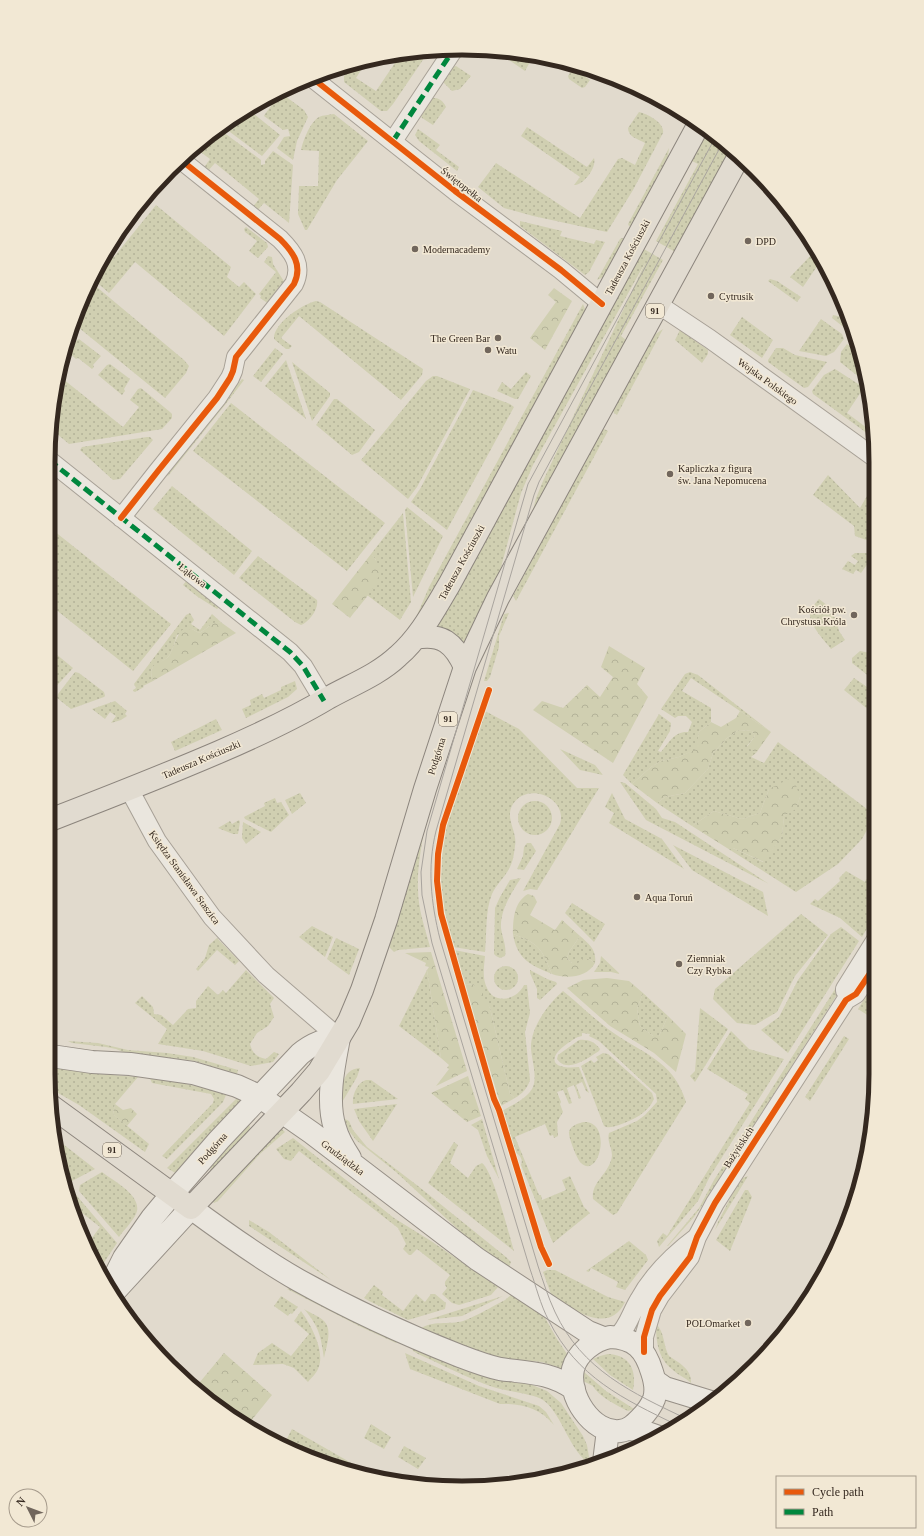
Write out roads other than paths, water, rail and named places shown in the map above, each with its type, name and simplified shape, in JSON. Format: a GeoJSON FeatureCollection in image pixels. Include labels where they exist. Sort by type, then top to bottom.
{"type":"FeatureCollection","features":[{"type":"Feature","properties":{"kind":"main road","name":"Tadeusza Kościuszki"},"geometry":{"type":"LineString","coordinates":[[55,818],[129,789],[255,736],[324,701],[376,672],[393,661],[415,638],[429,619],[449,585],[696,129]]}},
{"type":"Feature","properties":{"kind":"main road","name":"91"},"geometry":{"type":"LineString","coordinates":[[659,305],[736,162]]}},
{"type":"Feature","properties":{"kind":"main road","name":"Podgórna"},"geometry":{"type":"LineString","coordinates":[[117,1289],[191,1208],[283,1112],[319,1071],[339,1038],[355,1006],[386,920],[425,790],[465,667],[494,604],[659,305]]}},
{"type":"Feature","properties":{"kind":"main road"},"geometry":{"type":"LineString","coordinates":[[415,638],[426,636],[442,640],[452,645],[459,653],[465,667]]}},
{"type":"Feature","properties":{"kind":"main road","name":"Podgórna"},"geometry":{"type":"LineString","coordinates":[[112,1281],[124,1258],[152,1218],[259,1096],[300,1054],[310,1046],[328,1038],[339,1038]]}},
{"type":"Feature","properties":{"kind":"main road"},"geometry":{"type":"LineString","coordinates":[[339,1038],[334,1061],[331,1109],[334,1127],[338,1137],[355,1166]]}},
{"type":"Feature","properties":{"kind":"main road","name":"Grudziądzka"},"geometry":{"type":"LineString","coordinates":[[55,1057],[92,1062],[130,1064],[193,1073],[237,1086],[259,1096],[283,1112],[477,1259],[582,1329],[610,1338]]}},
{"type":"Feature","properties":{"kind":"main road","name":"91"},"geometry":{"type":"LineString","coordinates":[[57,1109],[191,1208]]}},
{"type":"Feature","properties":{"kind":"main road"},"geometry":{"type":"LineString","coordinates":[[191,1208],[267,1261],[298,1280],[392,1328],[482,1364],[499,1369],[547,1375],[562,1381],[574,1389]]}},
{"type":"Feature","properties":{"kind":"main road"},"geometry":{"type":"LineString","coordinates":[[629,1429],[648,1411],[655,1398],[655,1381],[644,1352],[632,1342],[610,1338],[588,1347],[576,1360],[572,1371],[574,1389],[585,1414],[595,1423],[615,1432],[629,1429],[652,1434]]}},
{"type":"Feature","properties":{"kind":"main road"},"geometry":{"type":"LineString","coordinates":[[655,1381],[665,1388],[706,1400]]}},
{"type":"Feature","properties":{"kind":"main road"},"geometry":{"type":"LineString","coordinates":[[605,1455],[608,1430]]}},
{"type":"Feature","properties":{"kind":"street"},"geometry":{"type":"LineString","coordinates":[[393,141],[450,55]]}},
{"type":"Feature","properties":{"kind":"street","name":"Świętopełka"},"geometry":{"type":"LineString","coordinates":[[317,82],[444,183],[561,270],[602,304]]}},
{"type":"Feature","properties":{"kind":"street"},"geometry":{"type":"LineString","coordinates":[[121,518],[217,398],[230,378],[236,357],[294,284],[297,277],[298,266],[296,258],[280,239],[186,164]]}},
{"type":"Feature","properties":{"kind":"street","name":"Wojska Polskiego"},"geometry":{"type":"LineString","coordinates":[[659,305],[710,339],[869,453]]}},
{"type":"Feature","properties":{"kind":"street","name":"Łąkowa"},"geometry":{"type":"LineString","coordinates":[[55,465],[290,652],[303,666],[324,701]]}},
{"type":"Feature","properties":{"kind":"street","name":"Księdza Stanisława Staszica"},"geometry":{"type":"LineString","coordinates":[[129,789],[157,841],[212,917],[266,974],[339,1038]]}},
{"type":"Feature","properties":{"kind":"street","name":"Bażyńskich"},"geometry":{"type":"LineString","coordinates":[[846,1000],[845,989],[869,951]]}},
{"type":"Feature","properties":{"kind":"street","name":"Bażyńskich"},"geometry":{"type":"LineString","coordinates":[[644,1352],[644,1337],[652,1310],[660,1296],[688,1261],[697,1237],[715,1203],[736,1168],[846,1000],[856,994],[869,975]]}},
{"type":"Feature","properties":{"kind":"street","name":"Bażyńskich"},"geometry":{"type":"LineString","coordinates":[[610,1338],[627,1325],[638,1301],[650,1282],[666,1262],[697,1237]]}},
{"type":"Feature","properties":{"kind":"tram line"},"geometry":{"type":"LineString","coordinates":[[672,1422],[638,1406],[603,1384],[588,1372],[573,1357],[560,1340],[546,1315],[530,1269],[432,943],[422,895],[421,872],[427,831],[528,484],[713,142]]}},
{"type":"Feature","properties":{"kind":"tram line"},"geometry":{"type":"LineString","coordinates":[[681,1416],[628,1389],[610,1378],[579,1350],[566,1332],[555,1312],[538,1266],[440,939],[432,898],[431,872],[433,844],[436,831],[539,482],[720,148]]}},
{"type":"Feature","properties":{"kind":"place","name":"DPD"},"geometry":{"type":"Point","coordinates":[748,241]}},
{"type":"Feature","properties":{"kind":"place","name":"Modernacademy"},"geometry":{"type":"Point","coordinates":[415,249]}},
{"type":"Feature","properties":{"kind":"place","name":"Cytrusik"},"geometry":{"type":"Point","coordinates":[711,296]}},
{"type":"Feature","properties":{"kind":"place","name":"The Green Bar"},"geometry":{"type":"Point","coordinates":[498,338]}},
{"type":"Feature","properties":{"kind":"place","name":"Watu"},"geometry":{"type":"Point","coordinates":[488,350]}},
{"type":"Feature","properties":{"kind":"place","name":"Kapliczka z figurą św. Jana Nepomucena"},"geometry":{"type":"Point","coordinates":[670,474]}},
{"type":"Feature","properties":{"kind":"place","name":"Kościół pw. Chrystusa Króla"},"geometry":{"type":"Point","coordinates":[854,615]}},
{"type":"Feature","properties":{"kind":"place","name":"Aqua Toruń"},"geometry":{"type":"Point","coordinates":[637,897]}},
{"type":"Feature","properties":{"kind":"place","name":"Ziemniak Czy Rybka"},"geometry":{"type":"Point","coordinates":[679,964]}},
{"type":"Feature","properties":{"kind":"place","name":"POLOmarket"},"geometry":{"type":"Point","coordinates":[748,1323]}}]}
